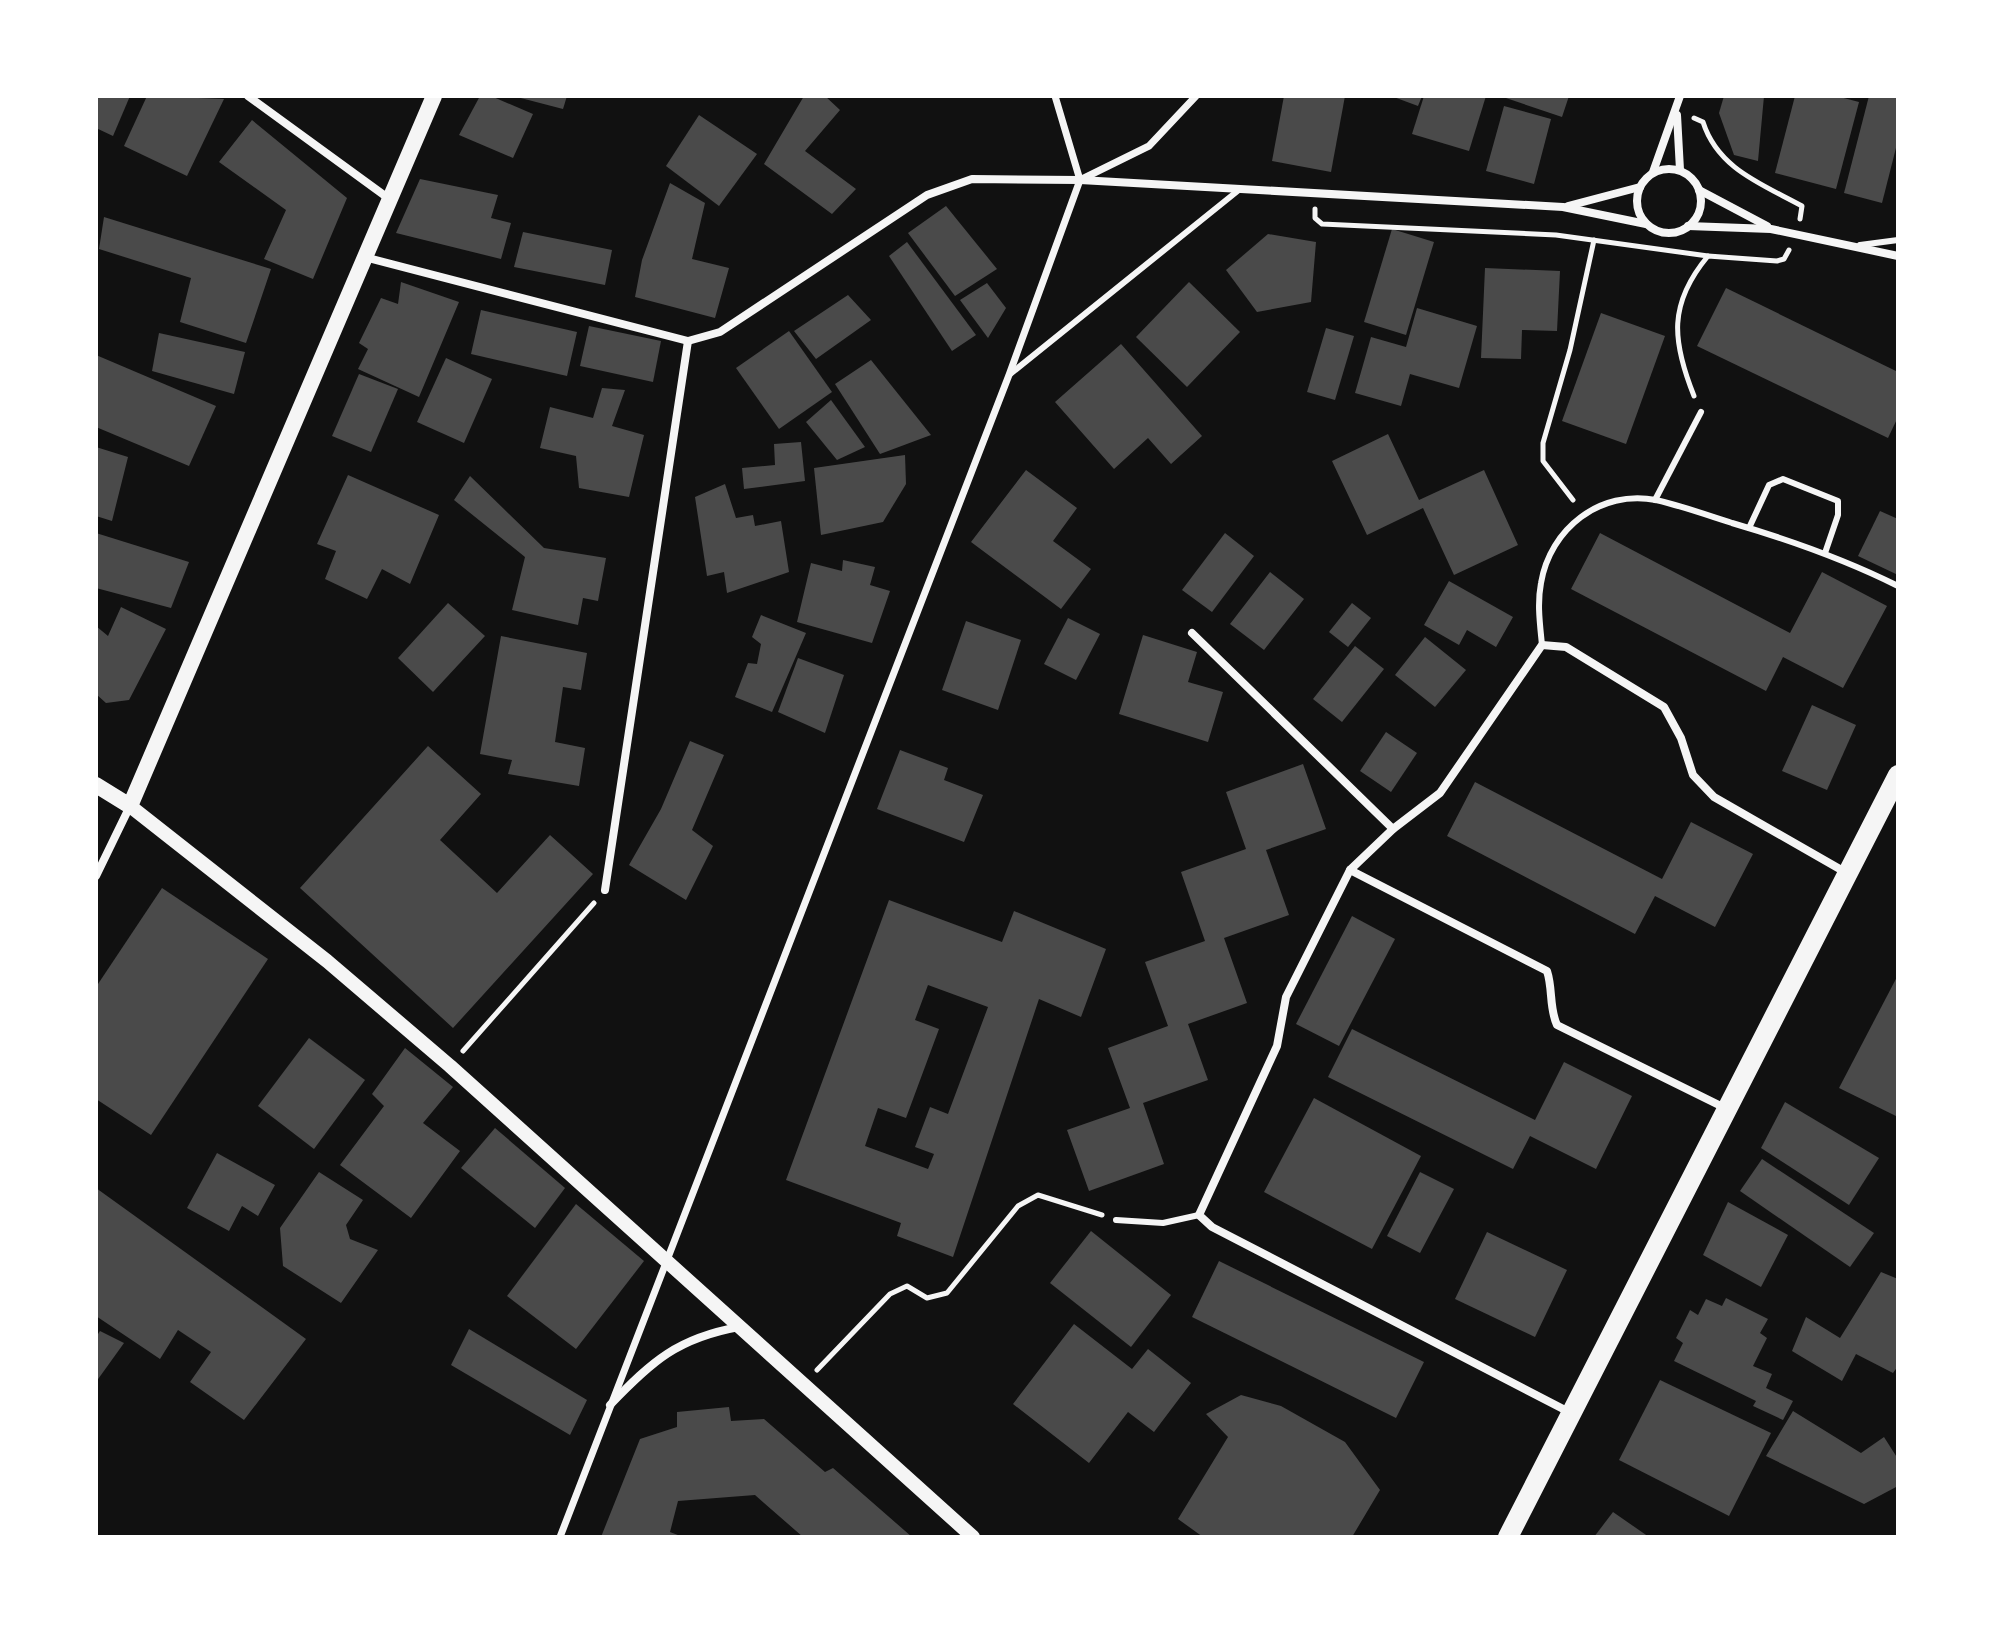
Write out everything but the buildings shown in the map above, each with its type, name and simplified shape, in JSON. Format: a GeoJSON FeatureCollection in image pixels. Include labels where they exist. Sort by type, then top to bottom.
{"type":"FeatureCollection","features":[{"type":"Feature","properties":{"kind":"main road"},"geometry":{"type":"LineString","coordinates":[[96,785],[130,806],[434,96]]}},
{"type":"Feature","properties":{"kind":"main road"},"geometry":{"type":"LineString","coordinates":[[1508,1537],[1569,1412],[1898,775]]}},
{"type":"Feature","properties":{"kind":"street"},"geometry":{"type":"LineString","coordinates":[[248,96],[388,198]]}},
{"type":"Feature","properties":{"kind":"street"},"geometry":{"type":"LineString","coordinates":[[560,1537],[1009,375],[1080,180],[1055,96]]}},
{"type":"Feature","properties":{"kind":"street"},"geometry":{"type":"LineString","coordinates":[[1080,180],[1149,146],[1196,96]]}},
{"type":"Feature","properties":{"kind":"street"},"geometry":{"type":"LineString","coordinates":[[1646,224],[1637,206],[1640,187],[1653,172],[1680,96]]}},
{"type":"Feature","properties":{"kind":"street"},"geometry":{"type":"LineString","coordinates":[[1677,110],[1680,170]]}},
{"type":"Feature","properties":{"kind":"street"},"geometry":{"type":"LineString","coordinates":[[1653,172],[1680,170],[1695,182],[1699,190],[1699,210],[1688,226]]}},
{"type":"Feature","properties":{"kind":"street"},"geometry":{"type":"LineString","coordinates":[[364,257],[688,341],[720,332],[927,195],[972,179],[1080,180],[1563,207],[1646,224],[1667,233],[1688,226],[1771,229],[1898,256]]}},
{"type":"Feature","properties":{"kind":"street"},"geometry":{"type":"LineString","coordinates":[[1563,207],[1640,187]]}},
{"type":"Feature","properties":{"kind":"street"},"geometry":{"type":"LineString","coordinates":[[1699,190],[1771,229]]}},
{"type":"Feature","properties":{"kind":"street"},"geometry":{"type":"LineString","coordinates":[[605,890],[688,341]]}},
{"type":"Feature","properties":{"kind":"street"},"geometry":{"type":"LineString","coordinates":[[1192,633],[1393,829]]}},
{"type":"Feature","properties":{"kind":"street"},"geometry":{"type":"LineString","coordinates":[[1569,1412],[1212,1227],[1199,1215],[1277,1046],[1286,997],[1350,870],[1393,829],[1440,793],[1542,645],[1566,647],[1664,707],[1681,738],[1693,775],[1714,797],[1848,874]]}},
{"type":"Feature","properties":{"kind":"street"},"geometry":{"type":"LineString","coordinates":[[96,876],[130,806],[327,961],[450,1066],[665,1263],[973,1537]]}},
{"type":"Feature","properties":{"kind":"street"},"geometry":{"type":"LineString","coordinates":[[1350,870],[1547,971],[1551,983],[1552,1013],[1557,1025],[1725,1108]]}},
{"type":"Feature","properties":{"kind":"street"},"geometry":{"type":"LineString","coordinates":[[610,1405],[662,1355],[685,1341],[739,1327]]}},
{"type":"Feature","properties":{"kind":"lane"},"geometry":{"type":"LineString","coordinates":[[1009,375],[1241,188]]}},
{"type":"Feature","properties":{"kind":"lane"},"geometry":{"type":"LineString","coordinates":[[1856,246],[1898,240]]}},
{"type":"Feature","properties":{"kind":"lane"},"geometry":{"type":"LineString","coordinates":[[1655,500],[1701,412]]}},
{"type":"Feature","properties":{"kind":"lane"},"geometry":{"type":"LineString","coordinates":[[1749,528],[1769,485],[1783,479],[1838,501],[1838,515],[1825,553]]}},
{"type":"Feature","properties":{"kind":"lane"},"geometry":{"type":"LineString","coordinates":[[1542,645],[1541,581],[1551,552],[1569,525],[1584,513],[1607,503],[1655,500],[1825,553],[1898,586]]}},
{"type":"Feature","properties":{"kind":"lane"},"geometry":{"type":"LineString","coordinates":[[1116,1220],[1163,1223],[1199,1215]]}},
{"type":"Feature","properties":{"kind":"path"},"geometry":{"type":"LineString","coordinates":[[1316,192],[1315,218],[1322,224],[1540,234],[1708,256]]}},
{"type":"Feature","properties":{"kind":"path"},"geometry":{"type":"LineString","coordinates":[[1584,513],[1552,477],[1543,461],[1543,443],[1570,350],[1594,240]]}},
{"type":"Feature","properties":{"kind":"path"},"geometry":{"type":"LineString","coordinates":[[450,1066],[605,890]]}},
{"type":"Feature","properties":{"kind":"path"},"geometry":{"type":"LineString","coordinates":[[813,1374],[890,1294],[907,1286],[927,1298],[947,1293],[1018,1206],[1038,1195],[1116,1220]]}}]}
